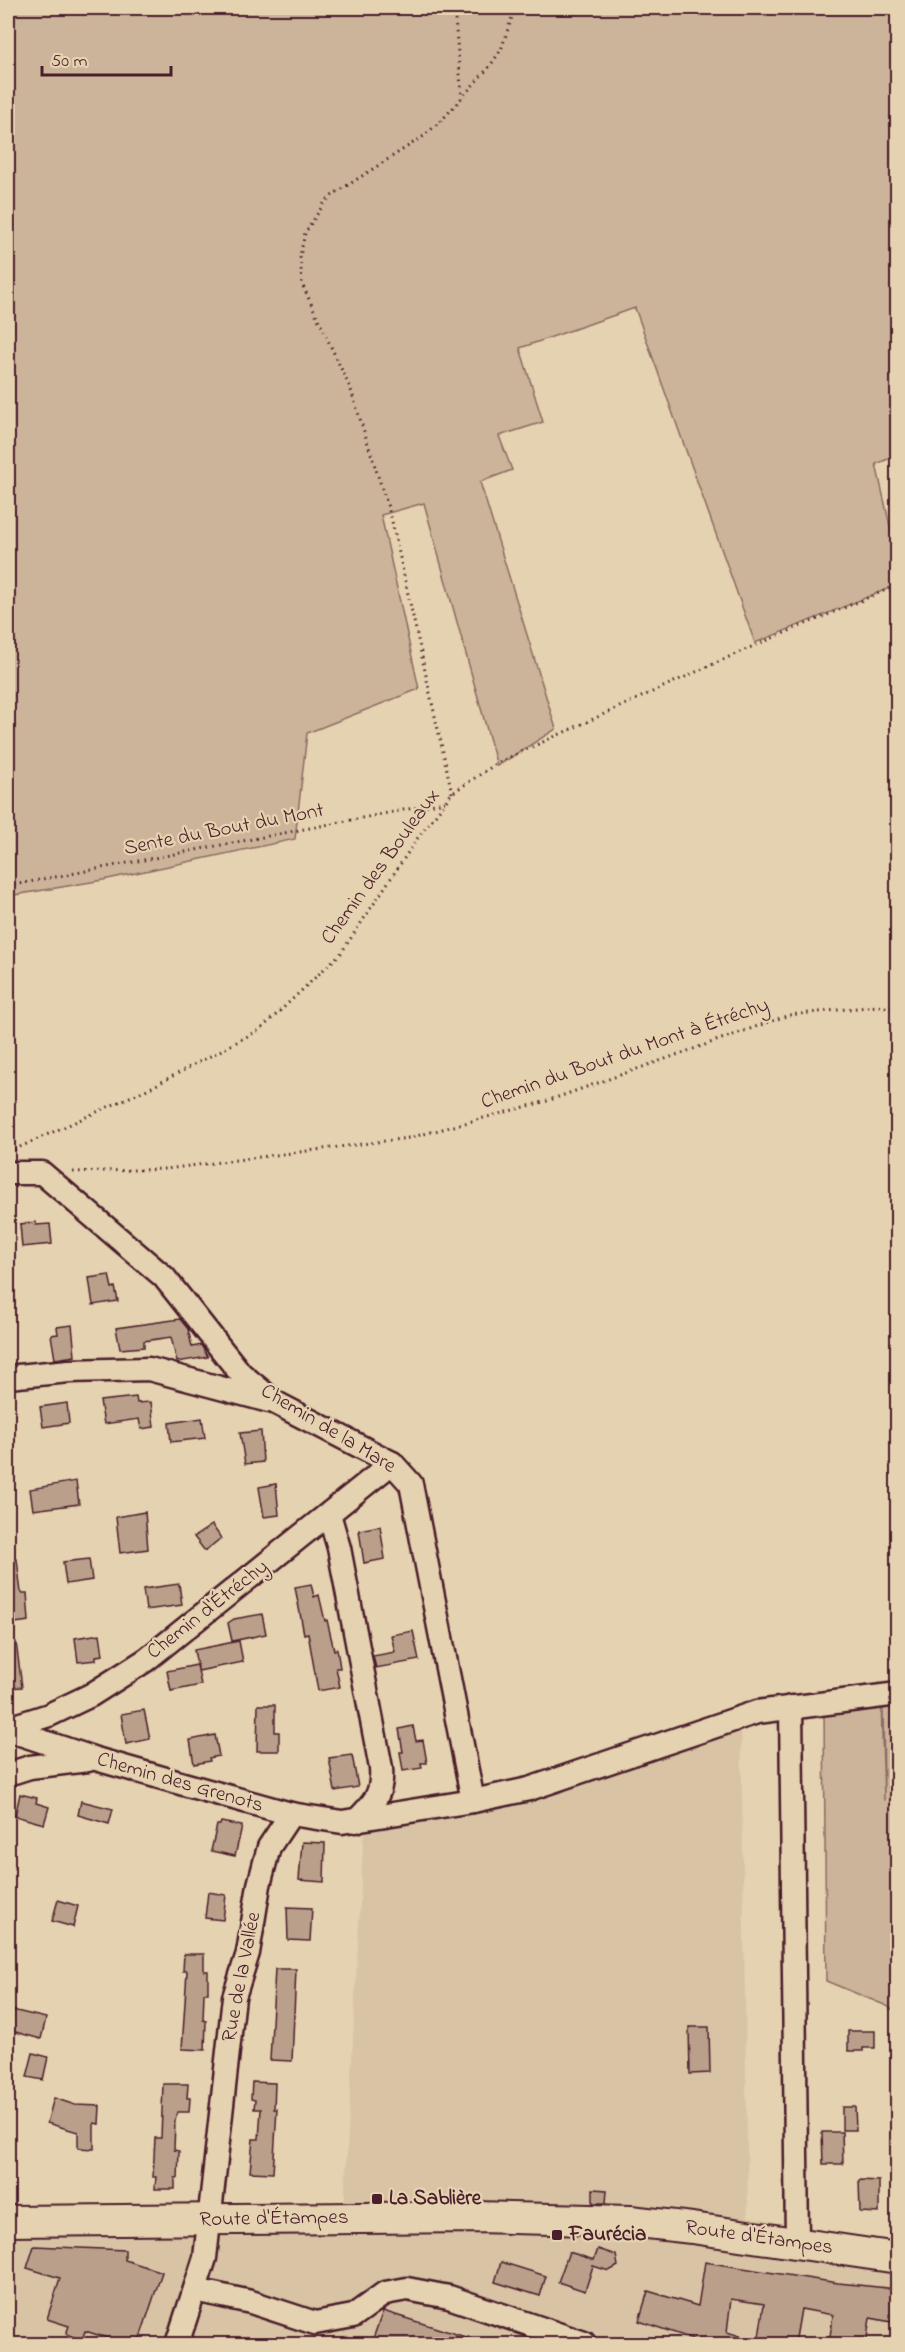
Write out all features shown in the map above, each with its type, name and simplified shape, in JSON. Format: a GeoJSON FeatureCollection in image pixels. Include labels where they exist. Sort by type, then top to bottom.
{"type":"FeatureCollection","features":[{"type":"Feature","properties":{"kind":"main road","name":"Route d'Étampes"},"geometry":{"type":"LineString","coordinates":[[8,2221],[475,2217],[630,2221],[897,2258]]}},
{"type":"Feature","properties":{"kind":"street"},"geometry":{"type":"LineString","coordinates":[[8,1173],[42,1173]]}},
{"type":"Feature","properties":{"kind":"street","name":"Chemin de la Mare"},"geometry":{"type":"LineString","coordinates":[[42,1173],[164,1277],[241,1374],[276,1403],[392,1463],[411,1484],[473,1801]]}},
{"type":"Feature","properties":{"kind":"street"},"geometry":{"type":"LineString","coordinates":[[8,1377],[69,1371],[149,1369],[276,1403]]}},
{"type":"Feature","properties":{"kind":"street","name":"Chemin d'Étréchy"},"geometry":{"type":"LineString","coordinates":[[8,1729],[49,1715],[91,1695],[146,1660],[392,1463]]}},
{"type":"Feature","properties":{"kind":"street"},"geometry":{"type":"LineString","coordinates":[[329,1514],[339,1548],[381,1768],[382,1782],[378,1797],[356,1821]]}},
{"type":"Feature","properties":{"kind":"street","name":"Chemin des Grenots"},"geometry":{"type":"LineString","coordinates":[[8,1729],[96,1759],[291,1814],[342,1822],[473,1801],[529,1789],[757,1712],[897,1694]]}},
{"type":"Feature","properties":{"kind":"street"},"geometry":{"type":"LineString","coordinates":[[791,1707],[797,2243]]}},
{"type":"Feature","properties":{"kind":"street"},"geometry":{"type":"LineString","coordinates":[[8,1774],[30,1767],[96,1759]]}},
{"type":"Feature","properties":{"kind":"street","name":"Rue de la Vallée"},"geometry":{"type":"LineString","coordinates":[[177,2344],[205,2258],[234,1997],[248,1953],[268,1847],[291,1814]]}},
{"type":"Feature","properties":{"kind":"street"},"geometry":{"type":"LineString","coordinates":[[195,2290],[250,2302],[315,2324],[352,2316],[385,2293],[407,2289],[449,2297],[584,2343]]}},
{"type":"Feature","properties":{"kind":"path"},"geometry":{"type":"LineString","coordinates":[[454,8],[462,98]]}},
{"type":"Feature","properties":{"kind":"path"},"geometry":{"type":"LineString","coordinates":[[452,793],[391,517],[351,390],[302,284],[300,256],[305,233],[334,194],[424,136],[442,120],[490,66],[501,50],[515,8]]}},
{"type":"Feature","properties":{"kind":"path","name":"Chemin des Bouleaux"},"geometry":{"type":"LineString","coordinates":[[8,1153],[154,1086],[261,1029],[341,953],[417,839],[452,793],[499,762],[598,715],[897,585]]}},
{"type":"Feature","properties":{"kind":"path","name":"Sente du Bout du Mont"},"geometry":{"type":"LineString","coordinates":[[8,886],[445,802]]}},
{"type":"Feature","properties":{"kind":"path","name":"Chemin du Bout du Mont à Étréchy"},"geometry":{"type":"LineString","coordinates":[[42,1173],[166,1169],[409,1138],[547,1101],[789,1015],[877,1006],[897,1009]]}},
{"type":"Feature","properties":{"kind":"shaded area"},"geometry":{"type":"Polygon","coordinates":[[[8,8],[185,8],[187,15],[242,8],[897,8],[898,455],[876,464],[897,557],[897,585],[755,643],[635,308],[520,348],[543,422],[499,436],[512,470],[480,482],[556,729],[497,766],[424,503],[381,515],[419,689],[307,733],[295,839],[103,880],[8,896],[8,8]]]}},
{"type":"Feature","properties":{"kind":"shaded area"},"geometry":{"type":"Polygon","coordinates":[[[881,1699],[884,1801],[883,1702],[897,1701],[897,2013],[887,2006],[826,1981],[824,1706],[881,1699]]]}},
{"type":"Feature","properties":{"kind":"shaded area"},"geometry":{"type":"Polygon","coordinates":[[[741,1722],[748,2217],[767,2220],[824,2239],[897,2250],[897,2344],[8,2344],[8,2235],[343,2230],[364,1827],[741,1722]]]}},
{"type":"Feature","properties":{"kind":"building"},"geometry":{"type":"Polygon","coordinates":[[[36,1222],[36,1225],[50,1224],[52,1244],[22,1247],[20,1224],[36,1222]]]}},
{"type":"Feature","properties":{"kind":"building"},"geometry":{"type":"Polygon","coordinates":[[[109,1275],[118,1301],[93,1305],[89,1278],[109,1275]]]}},
{"type":"Feature","properties":{"kind":"building"},"geometry":{"type":"Polygon","coordinates":[[[180,1319],[188,1329],[192,1347],[201,1345],[208,1357],[177,1362],[171,1337],[144,1341],[144,1347],[120,1349],[116,1328],[180,1319]]]}},
{"type":"Feature","properties":{"kind":"building"},"geometry":{"type":"Polygon","coordinates":[[[72,1325],[75,1356],[55,1359],[51,1335],[58,1334],[57,1327],[72,1325]]]}},
{"type":"Feature","properties":{"kind":"building"},"geometry":{"type":"Polygon","coordinates":[[[136,1397],[137,1403],[151,1402],[154,1427],[141,1429],[139,1419],[104,1424],[100,1401],[136,1397]]]}},
{"type":"Feature","properties":{"kind":"building"},"geometry":{"type":"Polygon","coordinates":[[[67,1403],[69,1423],[43,1427],[40,1407],[67,1403]]]}},
{"type":"Feature","properties":{"kind":"building"},"geometry":{"type":"Polygon","coordinates":[[[202,1418],[205,1438],[171,1442],[169,1423],[202,1418]]]}},
{"type":"Feature","properties":{"kind":"building"},"geometry":{"type":"Polygon","coordinates":[[[261,1431],[263,1462],[245,1464],[240,1433],[261,1431]]]}},
{"type":"Feature","properties":{"kind":"building"},"geometry":{"type":"Polygon","coordinates":[[[76,1481],[79,1504],[33,1510],[30,1489],[76,1481]]]}},
{"type":"Feature","properties":{"kind":"building"},"geometry":{"type":"Polygon","coordinates":[[[276,1484],[279,1515],[264,1517],[259,1487],[276,1484]]]}},
{"type":"Feature","properties":{"kind":"building"},"geometry":{"type":"Polygon","coordinates":[[[145,1512],[148,1549],[120,1553],[116,1517],[145,1512]]]}},
{"type":"Feature","properties":{"kind":"building"},"geometry":{"type":"Polygon","coordinates":[[[212,1525],[221,1538],[205,1551],[194,1537],[212,1525]]]}},
{"type":"Feature","properties":{"kind":"building"},"geometry":{"type":"Polygon","coordinates":[[[380,1526],[385,1559],[364,1563],[359,1530],[380,1526]]]}},
{"type":"Feature","properties":{"kind":"building"},"geometry":{"type":"Polygon","coordinates":[[[17,1559],[21,1593],[27,1593],[29,1621],[8,1624],[8,1560],[17,1559]]]}},
{"type":"Feature","properties":{"kind":"building"},"geometry":{"type":"Polygon","coordinates":[[[89,1559],[92,1580],[66,1584],[63,1562],[89,1559]]]}},
{"type":"Feature","properties":{"kind":"building"},"geometry":{"type":"Polygon","coordinates":[[[179,1584],[182,1605],[146,1610],[143,1589],[179,1584]]]}},
{"type":"Feature","properties":{"kind":"building"},"geometry":{"type":"Polygon","coordinates":[[[311,1584],[314,1597],[319,1595],[334,1650],[337,1649],[340,1668],[336,1668],[340,1687],[318,1691],[308,1633],[304,1634],[295,1587],[311,1584]]]}},
{"type":"Feature","properties":{"kind":"building"},"geometry":{"type":"Polygon","coordinates":[[[262,1614],[266,1634],[232,1641],[228,1623],[234,1619],[262,1614]]]}},
{"type":"Feature","properties":{"kind":"building"},"geometry":{"type":"Polygon","coordinates":[[[413,1631],[419,1660],[376,1668],[373,1656],[395,1652],[391,1635],[413,1631]]]}},
{"type":"Feature","properties":{"kind":"building"},"geometry":{"type":"Polygon","coordinates":[[[100,1634],[103,1655],[96,1656],[96,1660],[78,1662],[75,1638],[100,1634]]]}},
{"type":"Feature","properties":{"kind":"building"},"geometry":{"type":"Polygon","coordinates":[[[239,1641],[243,1662],[198,1671],[194,1650],[239,1641]]]}},
{"type":"Feature","properties":{"kind":"building"},"geometry":{"type":"Polygon","coordinates":[[[16,1642],[22,1687],[8,1688],[8,1643],[16,1642]]]}},
{"type":"Feature","properties":{"kind":"building"},"geometry":{"type":"Polygon","coordinates":[[[197,1665],[201,1685],[171,1691],[167,1671],[197,1665]]]}},
{"type":"Feature","properties":{"kind":"building"},"geometry":{"type":"Polygon","coordinates":[[[258,1705],[275,1705],[275,1732],[279,1732],[279,1751],[257,1751],[258,1705]]]}},
{"type":"Feature","properties":{"kind":"building"},"geometry":{"type":"Polygon","coordinates":[[[144,1710],[150,1739],[126,1744],[121,1714],[144,1710]]]}},
{"type":"Feature","properties":{"kind":"building"},"geometry":{"type":"Polygon","coordinates":[[[413,1726],[416,1741],[423,1740],[427,1763],[421,1763],[422,1768],[403,1771],[400,1752],[403,1752],[399,1729],[413,1726]]]}},
{"type":"Feature","properties":{"kind":"building"},"geometry":{"type":"Polygon","coordinates":[[[215,1735],[219,1756],[209,1758],[210,1761],[194,1764],[190,1740],[215,1735]]]}},
{"type":"Feature","properties":{"kind":"building"},"geometry":{"type":"Polygon","coordinates":[[[352,1755],[358,1787],[335,1791],[329,1758],[352,1755]]]}},
{"type":"Feature","properties":{"kind":"building"},"geometry":{"type":"Polygon","coordinates":[[[20,1794],[37,1798],[36,1803],[49,1807],[44,1824],[15,1816],[20,1794]]]}},
{"type":"Feature","properties":{"kind":"building"},"geometry":{"type":"Polygon","coordinates":[[[81,1801],[113,1809],[109,1824],[78,1815],[81,1801]]]}},
{"type":"Feature","properties":{"kind":"building"},"geometry":{"type":"Polygon","coordinates":[[[221,1822],[242,1826],[235,1856],[211,1851],[217,1825],[221,1822]]]}},
{"type":"Feature","properties":{"kind":"building"},"geometry":{"type":"Polygon","coordinates":[[[302,1842],[325,1843],[324,1882],[299,1880],[302,1842]]]}},
{"type":"Feature","properties":{"kind":"building"},"geometry":{"type":"Polygon","coordinates":[[[208,1892],[226,1895],[223,1920],[205,1918],[208,1892]]]}},
{"type":"Feature","properties":{"kind":"building"},"geometry":{"type":"Polygon","coordinates":[[[58,1900],[78,1906],[73,1927],[52,1921],[58,1900]]]}},
{"type":"Feature","properties":{"kind":"building"},"geometry":{"type":"Polygon","coordinates":[[[287,1907],[312,1908],[310,1941],[288,1940],[287,1907]]]}},
{"type":"Feature","properties":{"kind":"building"},"geometry":{"type":"Polygon","coordinates":[[[184,1954],[204,1954],[204,1971],[208,1971],[208,1993],[204,1993],[205,2050],[182,2049],[187,1971],[183,1971],[184,1954]]]}},
{"type":"Feature","properties":{"kind":"building"},"geometry":{"type":"Polygon","coordinates":[[[275,1969],[296,1969],[292,2061],[270,2060],[275,1969]]]}},
{"type":"Feature","properties":{"kind":"building"},"geometry":{"type":"Polygon","coordinates":[[[8,2009],[46,2018],[41,2039],[8,2030],[8,2009]]]}},
{"type":"Feature","properties":{"kind":"building"},"geometry":{"type":"Polygon","coordinates":[[[689,2027],[709,2027],[710,2073],[690,2074],[689,2027]]]}},
{"type":"Feature","properties":{"kind":"building"},"geometry":{"type":"Polygon","coordinates":[[[848,2031],[875,2031],[875,2048],[848,2051],[848,2031]]]}},
{"type":"Feature","properties":{"kind":"building"},"geometry":{"type":"Polygon","coordinates":[[[33,2053],[48,2057],[43,2080],[27,2077],[33,2053]]]}},
{"type":"Feature","properties":{"kind":"building"},"geometry":{"type":"Polygon","coordinates":[[[252,2082],[275,2083],[274,2109],[277,2109],[273,2173],[250,2172],[253,2139],[259,2139],[261,2109],[254,2109],[255,2100],[251,2099],[252,2082]]]}},
{"type":"Feature","properties":{"kind":"building"},"geometry":{"type":"Polygon","coordinates":[[[163,2084],[188,2084],[187,2098],[190,2098],[189,2112],[177,2112],[175,2120],[174,2150],[179,2151],[178,2178],[175,2178],[175,2189],[155,2189],[156,2177],[153,2177],[155,2138],[161,2138],[163,2084]]]}},
{"type":"Feature","properties":{"kind":"building"},"geometry":{"type":"Polygon","coordinates":[[[54,2098],[75,2105],[100,2106],[99,2124],[94,2123],[94,2149],[78,2148],[78,2132],[47,2123],[54,2098]]]}},
{"type":"Feature","properties":{"kind":"building"},"geometry":{"type":"Polygon","coordinates":[[[842,2107],[855,2107],[856,2130],[842,2130],[842,2107]]]}},
{"type":"Feature","properties":{"kind":"building"},"geometry":{"type":"Polygon","coordinates":[[[822,2132],[842,2132],[843,2164],[823,2164],[822,2132]]]}},
{"type":"Feature","properties":{"kind":"building"},"geometry":{"type":"Polygon","coordinates":[[[859,2180],[879,2181],[879,2213],[860,2212],[859,2180]]]}},
{"type":"Feature","properties":{"kind":"building"},"geometry":{"type":"Polygon","coordinates":[[[593,2189],[607,2190],[606,2203],[593,2203],[593,2189]]]}},
{"type":"Feature","properties":{"kind":"building"},"geometry":{"type":"Polygon","coordinates":[[[34,2246],[125,2250],[125,2260],[162,2272],[138,2344],[127,2344],[85,2331],[82,2340],[66,2334],[69,2326],[47,2319],[60,2278],[27,2268],[34,2246]]]}},
{"type":"Feature","properties":{"kind":"building"},"geometry":{"type":"Polygon","coordinates":[[[598,2249],[616,2255],[618,2266],[609,2271],[593,2266],[585,2291],[558,2282],[569,2252],[594,2260],[598,2249]]]}},
{"type":"Feature","properties":{"kind":"building"},"geometry":{"type":"Polygon","coordinates":[[[501,2262],[546,2276],[540,2296],[495,2282],[501,2262]]]}},
{"type":"Feature","properties":{"kind":"building"},"geometry":{"type":"Polygon","coordinates":[[[705,2262],[838,2283],[897,2289],[897,2323],[870,2318],[866,2344],[829,2344],[833,2315],[801,2309],[795,2344],[758,2344],[764,2304],[731,2299],[727,2332],[756,2341],[756,2344],[693,2344],[693,2339],[639,2321],[648,2291],[698,2306],[705,2262]]]}},
{"type":"Feature","properties":{"kind":"building"},"geometry":{"type":"Polygon","coordinates":[[[383,2311],[478,2341],[477,2344],[371,2344],[383,2311]]]}},
{"type":"Feature","properties":{"kind":"place","name":"La Sablière"},"geometry":{"type":"Point","coordinates":[377,2199]}},
{"type":"Feature","properties":{"kind":"place","name":"Faurécia"},"geometry":{"type":"Point","coordinates":[557,2235]}}]}
